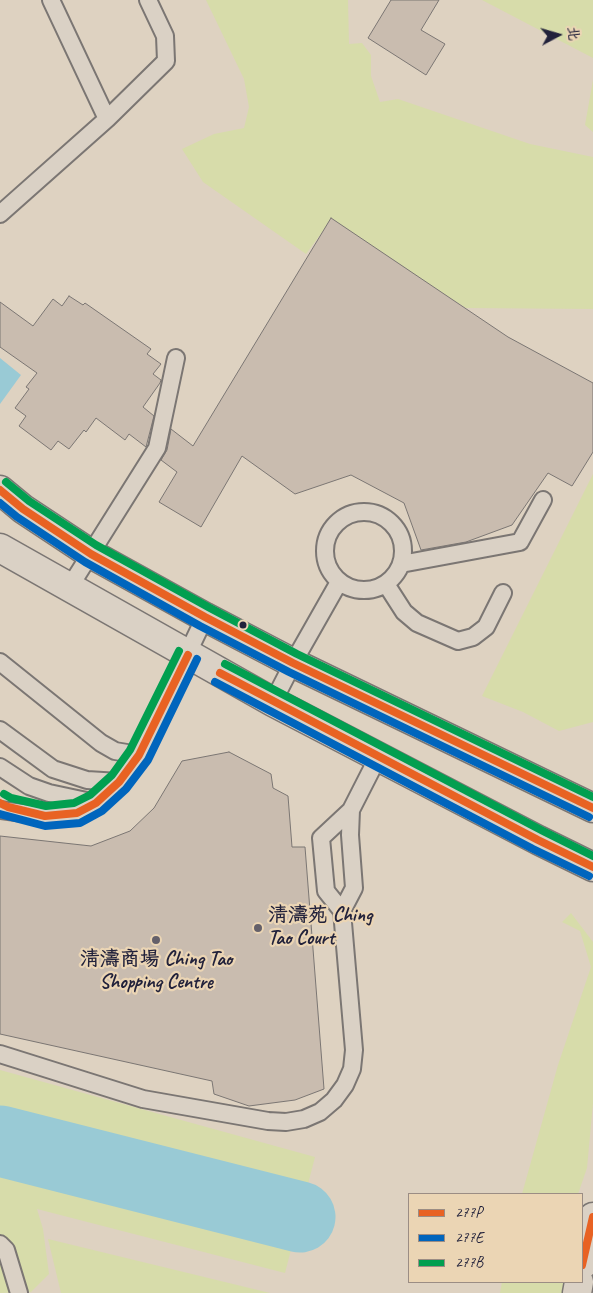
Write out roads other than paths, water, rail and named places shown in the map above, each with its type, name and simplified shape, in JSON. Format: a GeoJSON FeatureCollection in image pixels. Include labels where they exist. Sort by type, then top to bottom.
{"type":"FeatureCollection","features":[{"type":"Feature","properties":{"kind":"street"},"geometry":{"type":"LineString","coordinates":[[0,490],[24,509],[91,554],[205,617],[293,662],[593,808]]}},
{"type":"Feature","properties":{"kind":"street"},"geometry":{"type":"LineString","coordinates":[[0,548],[273,702],[593,867]]}},
{"type":"Feature","properties":{"kind":"street"},"geometry":{"type":"LineString","coordinates":[[583,1261],[593,1217]]}},
{"type":"Feature","properties":{"kind":"lane"},"geometry":{"type":"LineString","coordinates":[[51,0],[108,120]]}},
{"type":"Feature","properties":{"kind":"lane"},"geometry":{"type":"LineString","coordinates":[[0,214],[108,120],[166,61],[165,36],[148,0]]}},
{"type":"Feature","properties":{"kind":"lane"},"geometry":{"type":"LineString","coordinates":[[69,588],[157,448],[176,358]]}},
{"type":"Feature","properties":{"kind":"lane"},"geometry":{"type":"LineString","coordinates":[[401,564],[520,542],[543,500]]}},
{"type":"Feature","properties":{"kind":"lane"},"geometry":{"type":"LineString","coordinates":[[358,512],[372,512],[384,517],[394,526],[400,538],[403,551],[401,564],[395,575],[386,584],[375,589],[363,591],[350,589],[340,582],[331,573],[326,562],[324,549],[327,536],[335,524],[345,516],[358,512]]}},
{"type":"Feature","properties":{"kind":"lane"},"geometry":{"type":"LineString","coordinates":[[273,702],[293,662],[340,582]]}},
{"type":"Feature","properties":{"kind":"lane"},"geometry":{"type":"LineString","coordinates":[[386,584],[404,612],[417,623],[458,641],[473,638],[486,627],[503,593]]}},
{"type":"Feature","properties":{"kind":"lane"},"geometry":{"type":"LineString","coordinates":[[0,810],[44,816],[77,813],[96,803],[119,782],[139,755],[205,617]]}},
{"type":"Feature","properties":{"kind":"lane"},"geometry":{"type":"LineString","coordinates":[[0,662],[101,743],[115,751],[139,755]]}},
{"type":"Feature","properties":{"kind":"lane"},"geometry":{"type":"LineString","coordinates":[[0,730],[54,769],[88,780],[119,782]]}},
{"type":"Feature","properties":{"kind":"lane"},"geometry":{"type":"LineString","coordinates":[[0,1054],[143,1098],[268,1121],[286,1122],[304,1119],[320,1112],[334,1100],[345,1085],[352,1069],[354,1050],[342,911],[326,890],[321,838],[351,810],[378,757]]}},
{"type":"Feature","properties":{"kind":"lane"},"geometry":{"type":"LineString","coordinates":[[0,767],[29,786],[49,793],[96,803]]}},
{"type":"Feature","properties":{"kind":"lane"},"geometry":{"type":"LineString","coordinates":[[0,803],[8,807],[44,816]]}},
{"type":"Feature","properties":{"kind":"lane"},"geometry":{"type":"LineString","coordinates":[[342,911],[354,888],[350,835],[351,810]]}},
{"type":"Feature","properties":{"kind":"lane"},"geometry":{"type":"LineString","coordinates":[[0,1244],[6,1250],[19,1293]]}},
{"type":"Feature","properties":{"kind":"water"},"geometry":{"type":"Polygon","coordinates":[[[0,358],[21,375],[0,404],[0,358]]]}},
{"type":"Feature","properties":{"kind":"waterway"},"geometry":{"type":"LineString","coordinates":[[0,1141],[300,1217]]}},
{"type":"Feature","properties":{"kind":"place","name":"清濤苑 Ching Tao Court"},"geometry":{"type":"Point","coordinates":[258,928]}},
{"type":"Feature","properties":{"kind":"place","name":"清濤商場 Ching Tao Shopping Centre"},"geometry":{"type":"Point","coordinates":[156,940]}}]}
